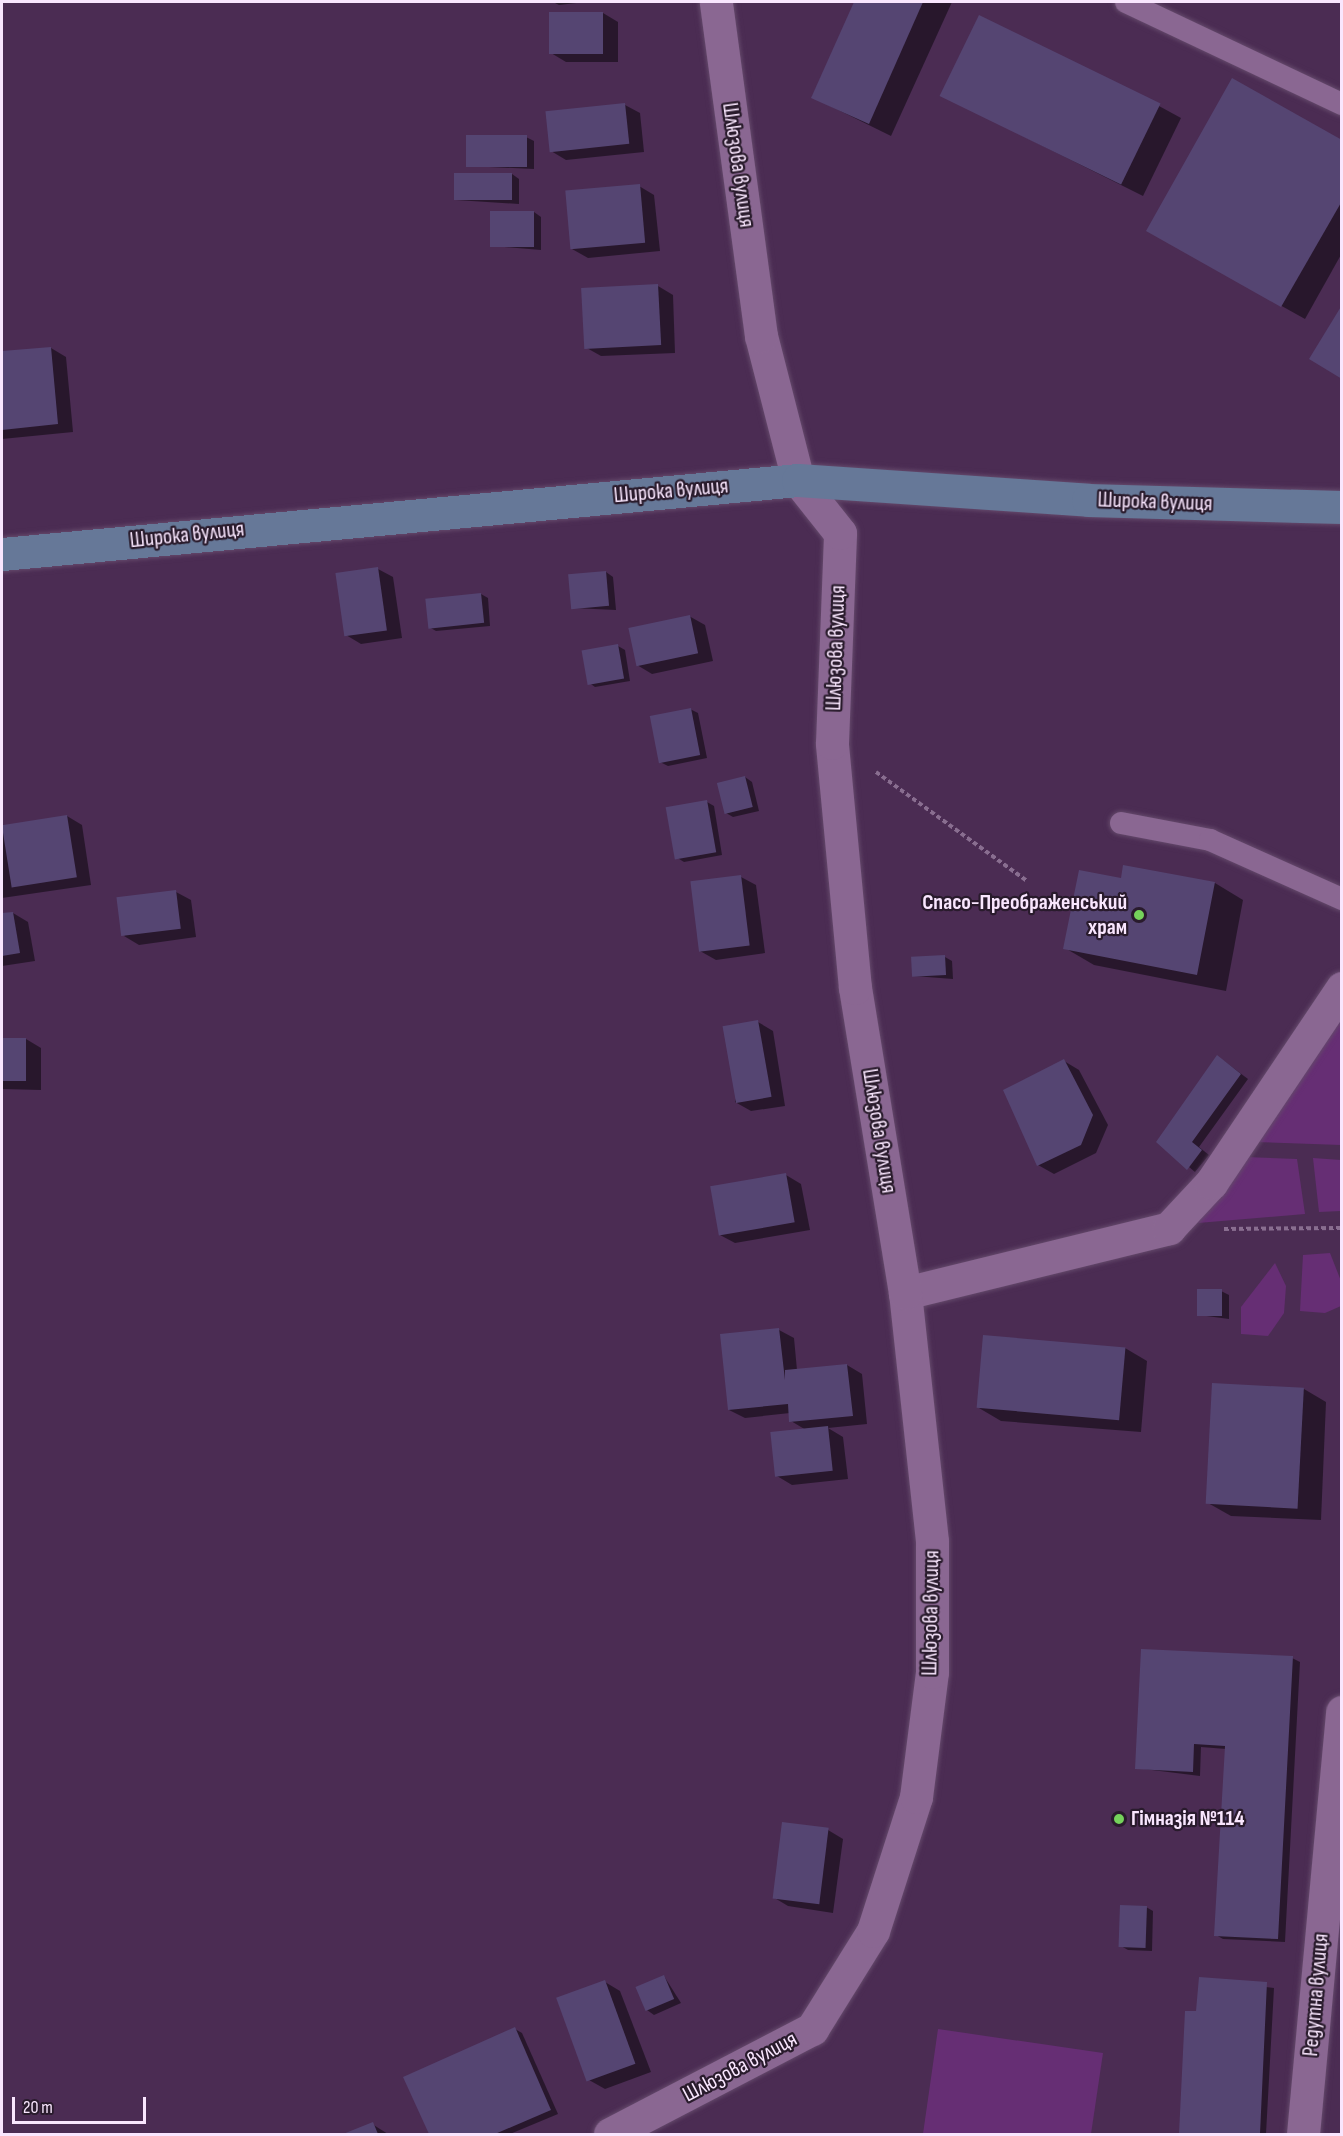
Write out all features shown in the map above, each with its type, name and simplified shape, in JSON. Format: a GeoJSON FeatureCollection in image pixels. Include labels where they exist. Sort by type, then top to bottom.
{"type":"FeatureCollection","features":[{"type":"Feature","properties":{"kind":"main road","name":"Широка вулиця"},"geometry":{"type":"LineString","coordinates":[[2,554],[798,480],[1088,500],[1341,507]]}},
{"type":"Feature","properties":{"kind":"street","name":"Шлюзова вулиця"},"geometry":{"type":"LineString","coordinates":[[610,2134],[812,2029],[873,1931],[916,1797],[932,1672],[932,1541],[905,1293],[855,988],[832,743],[840,533],[798,480],[761,336],[716,2]]}},
{"type":"Feature","properties":{"kind":"street"},"geometry":{"type":"LineString","coordinates":[[905,1293],[1169,1228],[1211,1183],[1341,988]]}},
{"type":"Feature","properties":{"kind":"street","name":"Редутна вулиця"},"geometry":{"type":"LineString","coordinates":[[1304,2134],[1341,1712]]}},
{"type":"Feature","properties":{"kind":"lane"},"geometry":{"type":"LineString","coordinates":[[1126,2],[1341,104]]}},
{"type":"Feature","properties":{"kind":"lane"},"geometry":{"type":"LineString","coordinates":[[1121,823],[1210,840],[1341,899]]}},
{"type":"Feature","properties":{"kind":"path"},"geometry":{"type":"LineString","coordinates":[[832,743],[1027,880]]}},
{"type":"Feature","properties":{"kind":"path"},"geometry":{"type":"LineString","coordinates":[[1169,1228],[1341,1228]]}},
{"type":"Feature","properties":{"kind":"shaded area"},"geometry":{"type":"Polygon","coordinates":[[[1341,1020],[1341,1145],[1255,1142],[1341,1020]]]}},
{"type":"Feature","properties":{"kind":"shaded area"},"geometry":{"type":"Polygon","coordinates":[[[1245,1157],[1297,1159],[1305,1214],[1198,1223],[1245,1157]]]}},
{"type":"Feature","properties":{"kind":"shaded area"},"geometry":{"type":"Polygon","coordinates":[[[1313,1158],[1341,1160],[1341,1211],[1319,1212],[1313,1158]]]}},
{"type":"Feature","properties":{"kind":"shaded area"},"geometry":{"type":"Polygon","coordinates":[[[1330,1253],[1341,1281],[1341,1306],[1325,1313],[1300,1311],[1303,1255],[1330,1253]]]}},
{"type":"Feature","properties":{"kind":"shaded area"},"geometry":{"type":"Polygon","coordinates":[[[1275,1263],[1286,1286],[1284,1313],[1268,1336],[1241,1334],[1241,1307],[1275,1263]]]}},
{"type":"Feature","properties":{"kind":"shaded area"},"geometry":{"type":"Polygon","coordinates":[[[938,2029],[1103,2053],[1091,2134],[923,2134],[938,2029]]]}},
{"type":"Feature","properties":{"kind":"building"},"geometry":{"type":"Polygon","coordinates":[[[854,2],[923,2],[869,124],[811,98],[854,2]]]}},
{"type":"Feature","properties":{"kind":"building"},"geometry":{"type":"Polygon","coordinates":[[[549,12],[603,12],[603,54],[549,54],[549,12]]]}},
{"type":"Feature","properties":{"kind":"building"},"geometry":{"type":"Polygon","coordinates":[[[979,15],[1161,104],[1121,184],[940,96],[979,15]]]}},
{"type":"Feature","properties":{"kind":"building"},"geometry":{"type":"Polygon","coordinates":[[[1232,78],[1342,140],[1342,201],[1281,307],[1146,231],[1232,78]]]}},
{"type":"Feature","properties":{"kind":"building"},"geometry":{"type":"Polygon","coordinates":[[[625,103],[629,144],[550,152],[545,111],[625,103]]]}},
{"type":"Feature","properties":{"kind":"building"},"geometry":{"type":"Polygon","coordinates":[[[466,135],[527,135],[527,167],[466,167],[466,135]]]}},
{"type":"Feature","properties":{"kind":"building"},"geometry":{"type":"Polygon","coordinates":[[[454,173],[512,173],[512,200],[454,200],[454,173]]]}},
{"type":"Feature","properties":{"kind":"building"},"geometry":{"type":"Polygon","coordinates":[[[640,184],[645,243],[570,249],[565,191],[640,184]]]}},
{"type":"Feature","properties":{"kind":"building"},"geometry":{"type":"Polygon","coordinates":[[[490,211],[534,211],[534,247],[490,247],[490,211]]]}},
{"type":"Feature","properties":{"kind":"building"},"geometry":{"type":"Polygon","coordinates":[[[658,284],[661,345],[584,349],[581,288],[658,284]]]}},
{"type":"Feature","properties":{"kind":"building"},"geometry":{"type":"Polygon","coordinates":[[[1342,305],[1342,379],[1309,359],[1342,305]]]}},
{"type":"Feature","properties":{"kind":"building"},"geometry":{"type":"Polygon","coordinates":[[[51,347],[58,424],[2,430],[2,351],[51,347]]]}},
{"type":"Feature","properties":{"kind":"building"},"geometry":{"type":"Polygon","coordinates":[[[378,567],[387,630],[344,636],[335,573],[378,567]]]}},
{"type":"Feature","properties":{"kind":"building"},"geometry":{"type":"Polygon","coordinates":[[[606,571],[609,606],[571,609],[568,574],[606,571]]]}},
{"type":"Feature","properties":{"kind":"building"},"geometry":{"type":"Polygon","coordinates":[[[481,593],[484,623],[428,629],[425,599],[481,593]]]}},
{"type":"Feature","properties":{"kind":"building"},"geometry":{"type":"Polygon","coordinates":[[[690,615],[698,653],[636,666],[628,628],[690,615]]]}},
{"type":"Feature","properties":{"kind":"building"},"geometry":{"type":"Polygon","coordinates":[[[618,644],[624,678],[588,685],[582,650],[618,644]]]}},
{"type":"Feature","properties":{"kind":"building"},"geometry":{"type":"Polygon","coordinates":[[[691,708],[700,755],[659,763],[650,716],[691,708]]]}},
{"type":"Feature","properties":{"kind":"building"},"geometry":{"type":"Polygon","coordinates":[[[745,776],[753,807],[725,814],[717,783],[745,776]]]}},
{"type":"Feature","properties":{"kind":"building"},"geometry":{"type":"Polygon","coordinates":[[[707,800],[716,852],[675,859],[666,807],[707,800]]]}},
{"type":"Feature","properties":{"kind":"building"},"geometry":{"type":"Polygon","coordinates":[[[67,815],[77,877],[12,888],[2,825],[67,815]]]}},
{"type":"Feature","properties":{"kind":"building","name":"Спасо-Преображенський храм"},"geometry":{"type":"Polygon","coordinates":[[[1123,865],[1215,882],[1197,975],[1063,949],[1079,870],[1121,878],[1123,865]]]}},
{"type":"Feature","properties":{"kind":"building"},"geometry":{"type":"Polygon","coordinates":[[[741,875],[750,945],[699,952],[690,881],[741,875]]]}},
{"type":"Feature","properties":{"kind":"building"},"geometry":{"type":"Polygon","coordinates":[[[176,890],[181,929],[121,936],[116,897],[176,890]]]}},
{"type":"Feature","properties":{"kind":"building"},"geometry":{"type":"Polygon","coordinates":[[[13,912],[20,953],[2,956],[2,913],[13,912]]]}},
{"type":"Feature","properties":{"kind":"building"},"geometry":{"type":"Polygon","coordinates":[[[945,955],[946,975],[912,977],[911,957],[945,955]]]}},
{"type":"Feature","properties":{"kind":"building"},"geometry":{"type":"Polygon","coordinates":[[[758,1020],[772,1097],[736,1103],[723,1026],[758,1020]]]}},
{"type":"Feature","properties":{"kind":"building"},"geometry":{"type":"Polygon","coordinates":[[[2,1038],[26,1038],[26,1081],[2,1081],[2,1038]]]}},
{"type":"Feature","properties":{"kind":"building"},"geometry":{"type":"Polygon","coordinates":[[[1217,1055],[1241,1074],[1192,1142],[1202,1150],[1187,1170],[1156,1142],[1217,1055]]]}},
{"type":"Feature","properties":{"kind":"building"},"geometry":{"type":"Polygon","coordinates":[[[1064,1059],[1093,1115],[1081,1145],[1037,1166],[1003,1090],[1064,1059]]]}},
{"type":"Feature","properties":{"kind":"building"},"geometry":{"type":"Polygon","coordinates":[[[786,1173],[795,1222],[719,1236],[710,1186],[786,1173]]]}},
{"type":"Feature","properties":{"kind":"building"},"geometry":{"type":"Polygon","coordinates":[[[1197,1289],[1222,1289],[1222,1316],[1197,1316],[1197,1289]]]}},
{"type":"Feature","properties":{"kind":"building"},"geometry":{"type":"Polygon","coordinates":[[[779,1328],[785,1380],[785,1370],[847,1364],[853,1416],[789,1422],[788,1404],[728,1410],[720,1334],[779,1328]]]}},
{"type":"Feature","properties":{"kind":"building"},"geometry":{"type":"Polygon","coordinates":[[[983,1335],[1125,1347],[1119,1420],[977,1408],[983,1335]]]}},
{"type":"Feature","properties":{"kind":"building"},"geometry":{"type":"Polygon","coordinates":[[[1212,1383],[1304,1388],[1298,1509],[1206,1504],[1212,1383]]]}},
{"type":"Feature","properties":{"kind":"building"},"geometry":{"type":"Polygon","coordinates":[[[828,1426],[833,1471],[775,1477],[770,1432],[828,1426]]]}},
{"type":"Feature","properties":{"kind":"building"},"geometry":{"type":"Polygon","coordinates":[[[1141,1649],[1293,1656],[1278,1939],[1214,1936],[1225,1746],[1194,1744],[1193,1772],[1135,1769],[1141,1649]]]}},
{"type":"Feature","properties":{"kind":"building"},"geometry":{"type":"Polygon","coordinates":[[[782,1822],[829,1828],[819,1904],[773,1898],[782,1822]]]}},
{"type":"Feature","properties":{"kind":"building"},"geometry":{"type":"Polygon","coordinates":[[[1120,1905],[1147,1906],[1146,1948],[1119,1947],[1120,1905]]]}},
{"type":"Feature","properties":{"kind":"building"},"geometry":{"type":"Polygon","coordinates":[[[664,1975],[674,1999],[646,2011],[635,1987],[664,1975]]]}},
{"type":"Feature","properties":{"kind":"building"},"geometry":{"type":"Polygon","coordinates":[[[1199,1977],[1267,1982],[1260,2134],[1179,2134],[1185,2011],[1196,2011],[1199,1977]]]}},
{"type":"Feature","properties":{"kind":"building"},"geometry":{"type":"Polygon","coordinates":[[[605,1980],[635,2064],[587,2081],[556,1998],[605,1980]]]}},
{"type":"Feature","properties":{"kind":"building"},"geometry":{"type":"Polygon","coordinates":[[[515,2027],[551,2110],[495,2134],[429,2134],[403,2077],[515,2027]]]}},
{"type":"Feature","properties":{"kind":"building"},"geometry":{"type":"Polygon","coordinates":[[[373,2122],[378,2134],[343,2134],[373,2122]]]}},
{"type":"Feature","properties":{"kind":"place","name":"Спасо-Преображенський храм"},"geometry":{"type":"Point","coordinates":[1139,915]}},
{"type":"Feature","properties":{"kind":"place","name":"Гімназія №114"},"geometry":{"type":"Point","coordinates":[1119,1819]}}]}
